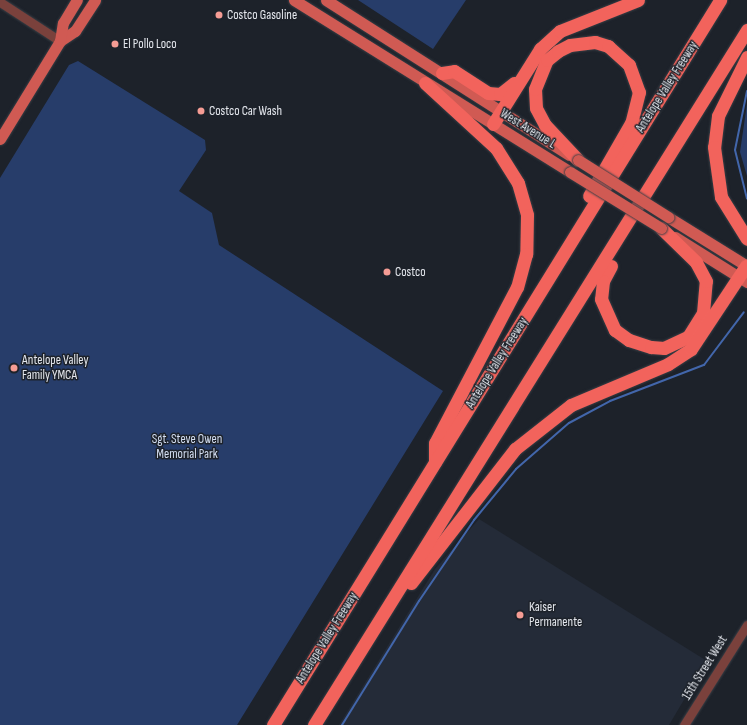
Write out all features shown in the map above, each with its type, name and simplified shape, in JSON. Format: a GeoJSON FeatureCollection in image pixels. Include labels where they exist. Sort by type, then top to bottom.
{"type":"FeatureCollection","features":[{"type":"Feature","properties":{"kind":"highway"},"geometry":{"type":"LineString","coordinates":[[493,124],[540,49],[560,31],[638,0]]}},
{"type":"Feature","properties":{"kind":"highway","name":"Antelope Valley Freeway"},"geometry":{"type":"LineString","coordinates":[[273,725],[720,0]]}},
{"type":"Feature","properties":{"kind":"highway"},"geometry":{"type":"LineString","coordinates":[[314,725],[576,309],[675,145],[747,30]]}},
{"type":"Feature","properties":{"kind":"highway"},"geometry":{"type":"LineString","coordinates":[[566,250],[582,209],[631,123],[638,98],[629,65],[608,46],[595,42],[570,45],[558,51],[547,60],[535,89],[536,108],[545,125],[578,160]]}},
{"type":"Feature","properties":{"kind":"highway"},"geometry":{"type":"LineString","coordinates":[[747,57],[718,116],[714,146],[721,197],[747,239]]}},
{"type":"Feature","properties":{"kind":"highway"},"geometry":{"type":"LineString","coordinates":[[442,73],[454,71],[488,93],[500,94],[524,74]]}},
{"type":"Feature","properties":{"kind":"highway"},"geometry":{"type":"LineString","coordinates":[[425,83],[496,148],[510,166],[518,183],[527,222],[526,254],[517,287],[435,443],[435,462]]}},
{"type":"Feature","properties":{"kind":"highway"},"geometry":{"type":"LineString","coordinates":[[661,228],[696,262],[706,281],[703,313],[697,326],[678,343],[664,348],[640,346],[615,330],[601,299],[603,281],[663,175],[675,145]]}},
{"type":"Feature","properties":{"kind":"highway"},"geometry":{"type":"LineString","coordinates":[[380,618],[403,595],[515,449],[570,405],[668,364],[691,349],[743,280],[746,266]]}},
{"type":"Feature","properties":{"kind":"main road"},"geometry":{"type":"LineString","coordinates":[[0,139],[60,41],[63,23],[77,0]]}},
{"type":"Feature","properties":{"kind":"main road"},"geometry":{"type":"LineString","coordinates":[[60,41],[75,32],[95,0]]}},
{"type":"Feature","properties":{"kind":"main road","name":"West Avenue L"},"geometry":{"type":"LineString","coordinates":[[294,0],[743,280]]}},
{"type":"Feature","properties":{"kind":"main road","name":"West Avenue L"},"geometry":{"type":"LineString","coordinates":[[326,0],[746,266]]}},
{"type":"Feature","properties":{"kind":"street"},"geometry":{"type":"LineString","coordinates":[[0,2],[60,41]]}},
{"type":"Feature","properties":{"kind":"street","name":"15th Street West"},"geometry":{"type":"LineString","coordinates":[[684,725],[747,625]]}},
{"type":"Feature","properties":{"kind":"shaded area","name":"Kaiser Permanente"},"geometry":{"type":"Polygon","coordinates":[[[479,519],[707,661],[669,725],[339,725],[435,569],[479,519]]]}},
{"type":"Feature","properties":{"kind":"green space"},"geometry":{"type":"Polygon","coordinates":[[[358,0],[466,0],[433,49],[358,0]]]}},
{"type":"Feature","properties":{"kind":"green space","name":"Sgt. Steve Owen Memorial Park"},"geometry":{"type":"Polygon","coordinates":[[[78,61],[205,140],[206,150],[179,191],[212,213],[219,245],[443,391],[237,725],[0,725],[0,178],[69,65],[78,61]]]}},
{"type":"Feature","properties":{"kind":"green space"},"geometry":{"type":"Polygon","coordinates":[[[747,104],[747,176],[740,152],[747,104]]]}},
{"type":"Feature","properties":{"kind":"waterway"},"geometry":{"type":"LineString","coordinates":[[747,91],[735,150],[747,199]]}},
{"type":"Feature","properties":{"kind":"waterway"},"geometry":{"type":"LineString","coordinates":[[342,725],[419,601],[474,520],[516,469],[569,423],[610,401],[704,365],[744,312]]}},
{"type":"Feature","properties":{"kind":"place","name":"Costco Gasoline"},"geometry":{"type":"Point","coordinates":[219,15]}},
{"type":"Feature","properties":{"kind":"place","name":"El Pollo Loco"},"geometry":{"type":"Point","coordinates":[115,44]}},
{"type":"Feature","properties":{"kind":"place","name":"Costco Car Wash"},"geometry":{"type":"Point","coordinates":[201,111]}},
{"type":"Feature","properties":{"kind":"place","name":"Costco"},"geometry":{"type":"Point","coordinates":[387,272]}},
{"type":"Feature","properties":{"kind":"place","name":"Antelope Valley Family YMCA"},"geometry":{"type":"Point","coordinates":[14,368]}},
{"type":"Feature","properties":{"kind":"place","name":"Kaiser Permanente"},"geometry":{"type":"Point","coordinates":[520,615]}}]}
